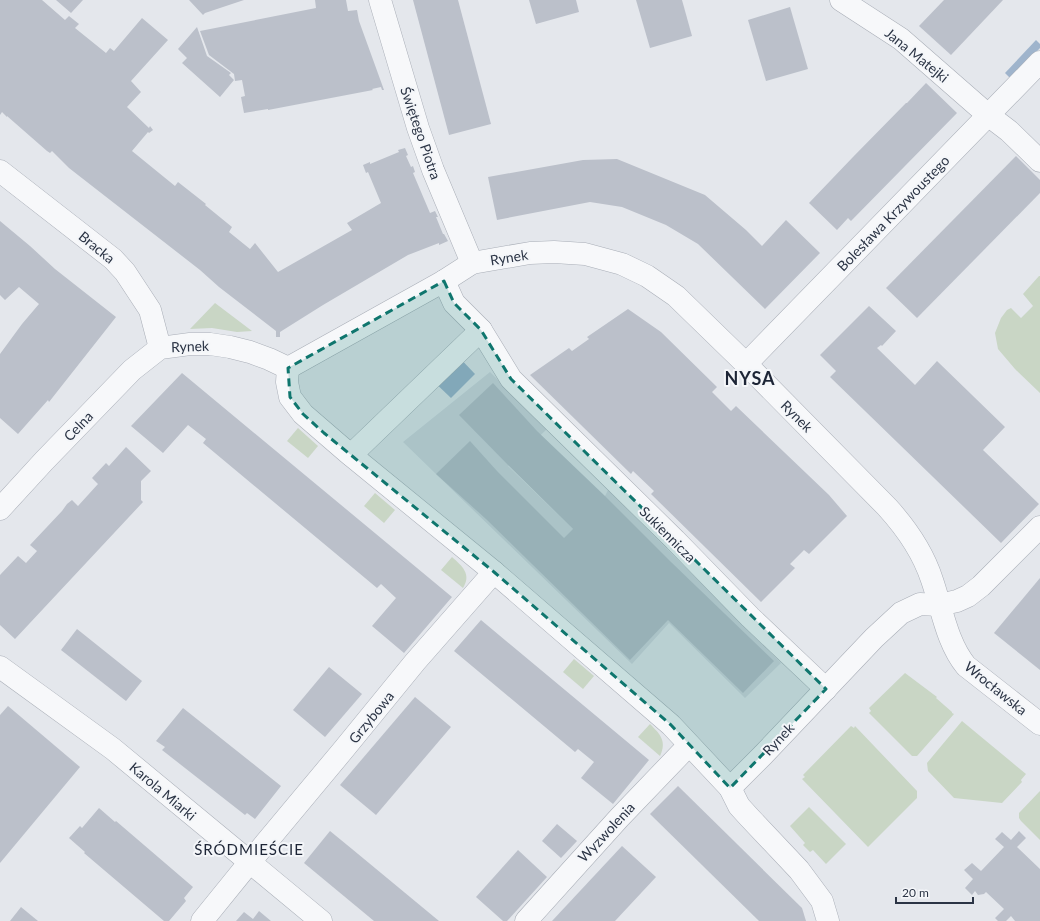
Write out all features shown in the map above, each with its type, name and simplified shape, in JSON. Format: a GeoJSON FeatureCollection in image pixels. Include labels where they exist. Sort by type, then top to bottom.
{"type":"FeatureCollection","features":[{"type":"Feature","properties":{"kind":"street","name":"Świętego Piotra"},"geometry":{"type":"LineString","coordinates":[[380,0],[418,128],[433,170],[472,263]]}},
{"type":"Feature","properties":{"kind":"street","name":"Jana Matejki"},"geometry":{"type":"LineString","coordinates":[[841,0],[901,39],[988,115],[1009,131],[1040,161]]}},
{"type":"Feature","properties":{"kind":"street","name":"Bolesława Krzywoustego"},"geometry":{"type":"LineString","coordinates":[[746,364],[1040,62]]}},
{"type":"Feature","properties":{"kind":"street","name":"Bracka"},"geometry":{"type":"LineString","coordinates":[[0,171],[117,263],[125,272],[150,310],[160,348]]}},
{"type":"Feature","properties":{"kind":"street","name":"Rynek"},"geometry":{"type":"LineString","coordinates":[[160,348],[190,344],[210,344],[230,347],[250,352],[288,368],[444,281],[472,263],[530,254],[554,252],[584,254],[622,264],[648,276],[676,296],[746,364],[902,524],[926,563],[939,604],[920,604],[901,613],[874,638],[730,788]]}},
{"type":"Feature","properties":{"kind":"street","name":"Sukiennicza"},"geometry":{"type":"LineString","coordinates":[[444,281],[454,303],[481,330],[511,379],[675,540],[750,617],[826,689]]}},
{"type":"Feature","properties":{"kind":"street"},"geometry":{"type":"LineString","coordinates":[[351,455],[481,330]]}},
{"type":"Feature","properties":{"kind":"street","name":"Celna"},"geometry":{"type":"LineString","coordinates":[[0,509],[132,370],[160,348]]}},
{"type":"Feature","properties":{"kind":"street"},"geometry":{"type":"LineString","coordinates":[[288,368],[287,382],[290,397],[303,414],[494,572],[671,725],[730,788],[739,806],[799,870],[822,901],[828,921]]}},
{"type":"Feature","properties":{"kind":"street"},"geometry":{"type":"LineString","coordinates":[[939,604],[957,602],[968,596],[1040,527]]}},
{"type":"Feature","properties":{"kind":"street","name":"Grzybowa"},"geometry":{"type":"LineString","coordinates":[[202,921],[415,662],[494,572]]}},
{"type":"Feature","properties":{"kind":"street","name":"Wrocławska"},"geometry":{"type":"LineString","coordinates":[[939,604],[949,635],[960,658],[966,666],[1040,724]]}},
{"type":"Feature","properties":{"kind":"street","name":"Karola Miarki"},"geometry":{"type":"LineString","coordinates":[[0,668],[113,749],[321,921]]}},
{"type":"Feature","properties":{"kind":"street","name":"Wyzwolenia"},"geometry":{"type":"LineString","coordinates":[[526,921],[613,824],[689,745]]}},
{"type":"Feature","properties":{"kind":"highlighted area"},"geometry":{"type":"Polygon","coordinates":[[[444,281],[454,303],[481,330],[511,379],[826,689],[730,788],[671,725],[494,572],[324,433],[303,414],[290,397],[288,368],[444,281]]]}},
{"type":"Feature","properties":{"kind":"shaded area"},"geometry":{"type":"Polygon","coordinates":[[[490,372],[547,429],[508,466],[573,529],[605,496],[608,490],[781,663],[745,698],[669,623],[632,664],[403,442],[490,372]]]}},
{"type":"Feature","properties":{"kind":"green space"},"geometry":{"type":"Polygon","coordinates":[[[1039,276],[1040,393],[1015,369],[998,349],[995,333],[1001,318],[1007,310],[1011,308],[1021,318],[1033,306],[1023,294],[1039,276]]]}},
{"type":"Feature","properties":{"kind":"green space"},"geometry":{"type":"Polygon","coordinates":[[[215,303],[252,331],[237,332],[212,328],[190,329],[215,303]]]}},
{"type":"Feature","properties":{"kind":"green space"},"geometry":{"type":"Polygon","coordinates":[[[298,428],[318,446],[308,458],[287,441],[298,428]]]}},
{"type":"Feature","properties":{"kind":"green space"},"geometry":{"type":"Polygon","coordinates":[[[375,493],[395,510],[384,523],[364,506],[375,493]]]}},
{"type":"Feature","properties":{"kind":"green space"},"geometry":{"type":"Polygon","coordinates":[[[452,557],[465,571],[466,583],[463,588],[441,570],[452,557]]]}},
{"type":"Feature","properties":{"kind":"green space"},"geometry":{"type":"Polygon","coordinates":[[[574,659],[594,676],[583,689],[563,672],[574,659]]]}},
{"type":"Feature","properties":{"kind":"green space"},"geometry":{"type":"Polygon","coordinates":[[[905,673],[937,697],[936,698],[954,714],[917,756],[912,756],[869,713],[871,711],[869,708],[905,673]]]}},
{"type":"Feature","properties":{"kind":"green space"},"geometry":{"type":"Polygon","coordinates":[[[962,721],[1026,774],[1021,780],[1022,782],[1002,803],[954,798],[928,771],[927,763],[962,721]]]}},
{"type":"Feature","properties":{"kind":"green space"},"geometry":{"type":"Polygon","coordinates":[[[650,724],[657,731],[663,742],[660,756],[638,737],[650,724]]]}},
{"type":"Feature","properties":{"kind":"green space"},"geometry":{"type":"Polygon","coordinates":[[[851,726],[854,728],[855,726],[917,791],[917,798],[868,847],[802,779],[805,777],[803,775],[851,726]]]}},
{"type":"Feature","properties":{"kind":"green space"},"geometry":{"type":"Polygon","coordinates":[[[1040,791],[1040,840],[1021,821],[1019,818],[1019,813],[1040,791]]]}},
{"type":"Feature","properties":{"kind":"green space"},"geometry":{"type":"Polygon","coordinates":[[[809,807],[846,844],[826,864],[813,850],[810,852],[803,845],[805,843],[790,826],[809,807]]]}},
{"type":"Feature","properties":{"kind":"water"},"geometry":{"type":"Polygon","coordinates":[[[1036,40],[1040,44],[1040,48],[1011,79],[1005,73],[1036,40]]]}},
{"type":"Feature","properties":{"kind":"water"},"geometry":{"type":"Polygon","coordinates":[[[453,351],[475,374],[451,398],[428,376],[453,351]]]}},
{"type":"Feature","properties":{"kind":"building"},"geometry":{"type":"Polygon","coordinates":[[[0,0],[42,0],[65,20],[69,16],[79,24],[75,28],[106,53],[110,48],[114,51],[142,18],[168,40],[131,81],[141,92],[127,107],[153,130],[149,133],[148,132],[132,151],[175,186],[178,182],[206,204],[205,205],[232,227],[229,232],[250,249],[255,243],[278,272],[352,230],[347,223],[381,203],[368,172],[366,173],[363,165],[370,162],[370,164],[405,148],[408,155],[406,156],[411,167],[413,166],[415,172],[413,173],[430,213],[435,211],[443,234],[448,241],[408,255],[323,305],[280,332],[280,337],[276,337],[276,331],[69,168],[52,151],[50,153],[47,151],[2,112],[0,115],[0,0]]]}},
{"type":"Feature","properties":{"kind":"building"},"geometry":{"type":"Polygon","coordinates":[[[56,0],[83,0],[71,13],[56,0]]]}},
{"type":"Feature","properties":{"kind":"building"},"geometry":{"type":"Polygon","coordinates":[[[189,0],[244,0],[203,15],[189,0]]]}},
{"type":"Feature","properties":{"kind":"building"},"geometry":{"type":"Polygon","coordinates":[[[315,0],[346,0],[348,11],[357,10],[359,21],[384,90],[382,90],[381,87],[372,89],[373,90],[268,110],[244,113],[241,97],[245,96],[242,80],[235,81],[234,74],[209,55],[200,31],[316,8],[315,0]]]}},
{"type":"Feature","properties":{"kind":"building"},"geometry":{"type":"Polygon","coordinates":[[[413,0],[458,0],[491,124],[449,135],[413,0]]]}},
{"type":"Feature","properties":{"kind":"building"},"geometry":{"type":"Polygon","coordinates":[[[529,0],[576,0],[579,12],[536,24],[529,0]]]}},
{"type":"Feature","properties":{"kind":"building"},"geometry":{"type":"Polygon","coordinates":[[[636,0],[682,0],[692,36],[650,48],[636,0]]]}},
{"type":"Feature","properties":{"kind":"building"},"geometry":{"type":"Polygon","coordinates":[[[944,0],[1003,0],[951,55],[919,26],[944,0]]]}},
{"type":"Feature","properties":{"kind":"building"},"geometry":{"type":"Polygon","coordinates":[[[790,7],[808,69],[766,81],[748,20],[790,7]]]}},
{"type":"Feature","properties":{"kind":"building"},"geometry":{"type":"Polygon","coordinates":[[[197,27],[207,56],[231,73],[229,75],[234,80],[220,97],[182,63],[187,58],[178,49],[197,27]]]}},
{"type":"Feature","properties":{"kind":"building"},"geometry":{"type":"Polygon","coordinates":[[[926,83],[957,113],[851,221],[848,218],[837,230],[809,203],[926,83]]]}},
{"type":"Feature","properties":{"kind":"building"},"geometry":{"type":"Polygon","coordinates":[[[1016,156],[1040,180],[1040,193],[917,318],[886,288],[1016,156]]]}},
{"type":"Feature","properties":{"kind":"building"},"geometry":{"type":"Polygon","coordinates":[[[617,159],[705,195],[746,230],[762,246],[786,220],[820,253],[765,309],[698,244],[666,225],[622,207],[590,202],[497,220],[488,177],[583,160],[617,159]]]}},
{"type":"Feature","properties":{"kind":"building"},"geometry":{"type":"Polygon","coordinates":[[[0,221],[55,269],[116,317],[49,402],[48,400],[18,434],[0,418],[0,354],[39,304],[19,287],[5,300],[0,295],[0,221]]]}},
{"type":"Feature","properties":{"kind":"building"},"geometry":{"type":"Polygon","coordinates":[[[869,306],[896,331],[882,346],[881,345],[877,348],[915,385],[937,361],[1005,427],[983,450],[1039,504],[1001,543],[830,377],[836,371],[820,355],[869,306]]]}},
{"type":"Feature","properties":{"kind":"building"},"geometry":{"type":"Polygon","coordinates":[[[628,309],[661,332],[717,387],[712,392],[731,411],[736,406],[829,495],[847,516],[809,554],[804,550],[790,564],[795,568],[761,602],[651,494],[654,491],[633,471],[631,474],[530,375],[569,348],[572,351],[589,339],[587,337],[628,309]]]}},
{"type":"Feature","properties":{"kind":"building"},"geometry":{"type":"Polygon","coordinates":[[[182,373],[452,597],[404,653],[372,626],[396,598],[381,584],[377,588],[203,443],[206,439],[188,425],[163,453],[131,426],[182,373]]]}},
{"type":"Feature","properties":{"kind":"building"},"geometry":{"type":"Polygon","coordinates":[[[493,383],[537,431],[774,661],[743,693],[668,620],[630,660],[486,519],[436,474],[470,441],[497,471],[564,538],[573,529],[459,415],[493,383]]]}},
{"type":"Feature","properties":{"kind":"building"},"geometry":{"type":"Polygon","coordinates":[[[126,447],[151,471],[141,481],[141,500],[143,502],[15,639],[0,625],[0,575],[18,556],[26,563],[37,551],[30,545],[67,504],[72,500],[78,506],[98,484],[92,478],[106,463],[109,466],[126,447]]]}},
{"type":"Feature","properties":{"kind":"building"},"geometry":{"type":"Polygon","coordinates":[[[1040,578],[1040,670],[994,633],[1040,578]]]}},
{"type":"Feature","properties":{"kind":"building"},"geometry":{"type":"Polygon","coordinates":[[[481,620],[649,760],[613,804],[581,778],[594,762],[578,749],[575,752],[454,651],[481,620]]]}},
{"type":"Feature","properties":{"kind":"building"},"geometry":{"type":"Polygon","coordinates":[[[77,629],[142,681],[126,701],[61,650],[77,629]]]}},
{"type":"Feature","properties":{"kind":"building"},"geometry":{"type":"Polygon","coordinates":[[[329,667],[362,694],[325,737],[293,710],[329,667]]]}},
{"type":"Feature","properties":{"kind":"building"},"geometry":{"type":"Polygon","coordinates":[[[415,697],[451,727],[376,815],[340,785],[415,697]]]}},
{"type":"Feature","properties":{"kind":"building"},"geometry":{"type":"Polygon","coordinates":[[[8,706],[80,767],[0,863],[0,715],[8,706]]]}},
{"type":"Feature","properties":{"kind":"building"},"geometry":{"type":"Polygon","coordinates":[[[183,708],[281,786],[255,819],[247,813],[245,815],[162,750],[165,747],[156,741],[183,708]]]}},
{"type":"Feature","properties":{"kind":"building"},"geometry":{"type":"Polygon","coordinates":[[[678,786],[802,908],[806,921],[759,921],[650,814],[678,786]]]}},
{"type":"Feature","properties":{"kind":"building"},"geometry":{"type":"Polygon","coordinates":[[[99,808],[193,887],[184,898],[186,901],[169,921],[164,921],[84,853],[85,852],[69,838],[80,826],[82,828],[99,808]]]}},
{"type":"Feature","properties":{"kind":"building"},"geometry":{"type":"Polygon","coordinates":[[[557,824],[577,841],[561,858],[542,841],[557,824]]]}},
{"type":"Feature","properties":{"kind":"building"},"geometry":{"type":"Polygon","coordinates":[[[330,831],[439,921],[374,921],[304,863],[330,831]]]}},
{"type":"Feature","properties":{"kind":"building"},"geometry":{"type":"Polygon","coordinates":[[[1019,831],[1026,838],[1017,847],[1040,869],[1040,921],[1015,921],[1011,916],[1006,921],[998,921],[995,918],[1004,909],[986,892],[978,895],[975,891],[972,895],[965,888],[973,879],[964,870],[972,863],[981,871],[1004,847],[995,839],[1002,832],[1011,840],[1019,831]]]}},
{"type":"Feature","properties":{"kind":"building"},"geometry":{"type":"Polygon","coordinates":[[[622,846],[656,877],[615,921],[552,921],[622,846]]]}},
{"type":"Feature","properties":{"kind":"building"},"geometry":{"type":"Polygon","coordinates":[[[518,850],[547,877],[507,921],[503,921],[476,897],[518,850]]]}},
{"type":"Feature","properties":{"kind":"building"},"geometry":{"type":"Polygon","coordinates":[[[21,907],[38,921],[10,921],[21,907]]]}},
{"type":"Feature","properties":{"kind":"building"},"geometry":{"type":"Polygon","coordinates":[[[259,911],[271,921],[236,921],[244,912],[253,919],[259,911]]]}},
{"type":"Feature","properties":{"kind":"district","name":"NYSA"},"geometry":{"type":"Point","coordinates":[750,378]}},
{"type":"Feature","properties":{"kind":"district","name":"ŚRÓDMIEŚCIE"},"geometry":{"type":"Point","coordinates":[249,849]}}]}
